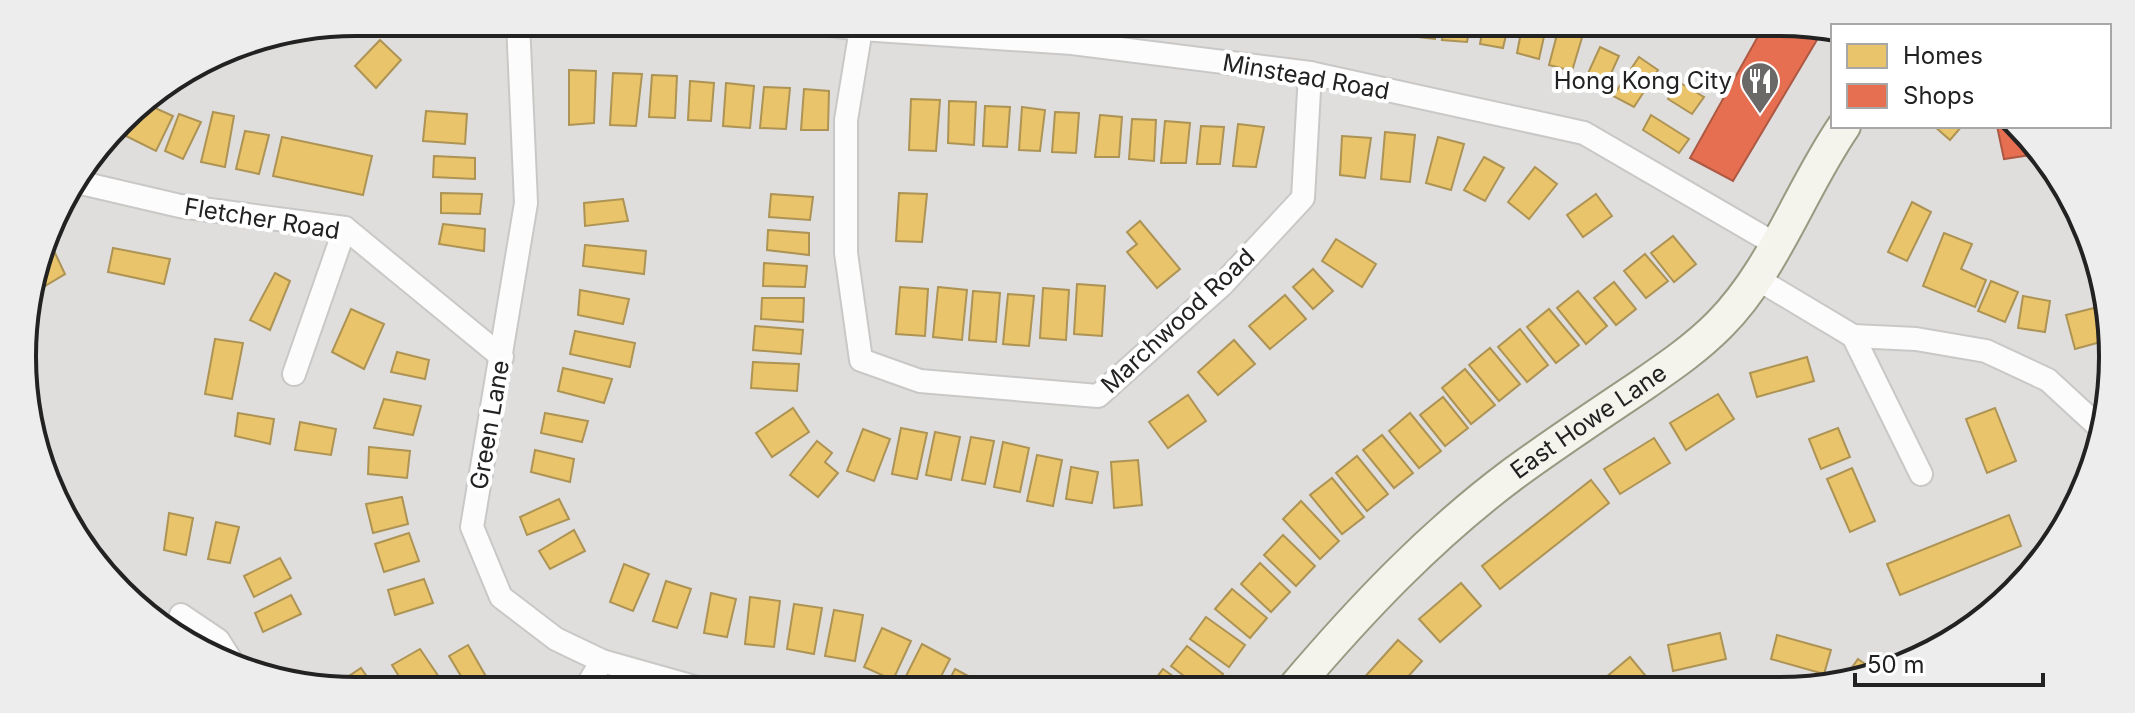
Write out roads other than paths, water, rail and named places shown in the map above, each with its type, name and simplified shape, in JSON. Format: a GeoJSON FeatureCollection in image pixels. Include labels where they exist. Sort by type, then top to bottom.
{"type":"FeatureCollection","features":[{"type":"Feature","properties":{"kind":"street","name":"Green Lane"},"geometry":{"type":"LineString","coordinates":[[519,36],[526,203],[472,527],[501,597],[556,639],[602,661],[659,677]]}},
{"type":"Feature","properties":{"kind":"street","name":"Marchwood Road"},"geometry":{"type":"LineString","coordinates":[[860,36],[846,120],[846,253],[861,360],[920,381],[1098,396],[1223,284],[1303,198],[1310,73]]}},
{"type":"Feature","properties":{"kind":"street","name":"Minstead Road"},"geometry":{"type":"LineString","coordinates":[[966,36],[1072,43],[1310,73],[1584,133],[1775,244]]}},
{"type":"Feature","properties":{"kind":"street","name":"East Howe Lane"},"geometry":{"type":"LineString","coordinates":[[1303,677],[1402,568],[1466,510],[1682,359],[1722,322],[1756,278],[1843,128]]}},
{"type":"Feature","properties":{"kind":"street","name":"Fletcher Road"},"geometry":{"type":"LineString","coordinates":[[86,184],[180,206],[345,228],[502,357]]}},
{"type":"Feature","properties":{"kind":"street"},"geometry":{"type":"LineString","coordinates":[[294,374],[345,228]]}},
{"type":"Feature","properties":{"kind":"street"},"geometry":{"type":"LineString","coordinates":[[1756,278],[1853,336],[1916,339],[1986,351],[2048,380],[2092,421]]}},
{"type":"Feature","properties":{"kind":"street"},"geometry":{"type":"LineString","coordinates":[[1853,336],[1921,474]]}},
{"type":"Feature","properties":{"kind":"street"},"geometry":{"type":"LineString","coordinates":[[181,615],[218,640],[223,648]]}},
{"type":"Feature","properties":{"kind":"street"},"geometry":{"type":"LineString","coordinates":[[592,677],[602,661]]}},
{"type":"Feature","properties":{"kind":"place","name":"Hong Kong City"},"geometry":{"type":"Point","coordinates":[1760,115]}}]}
